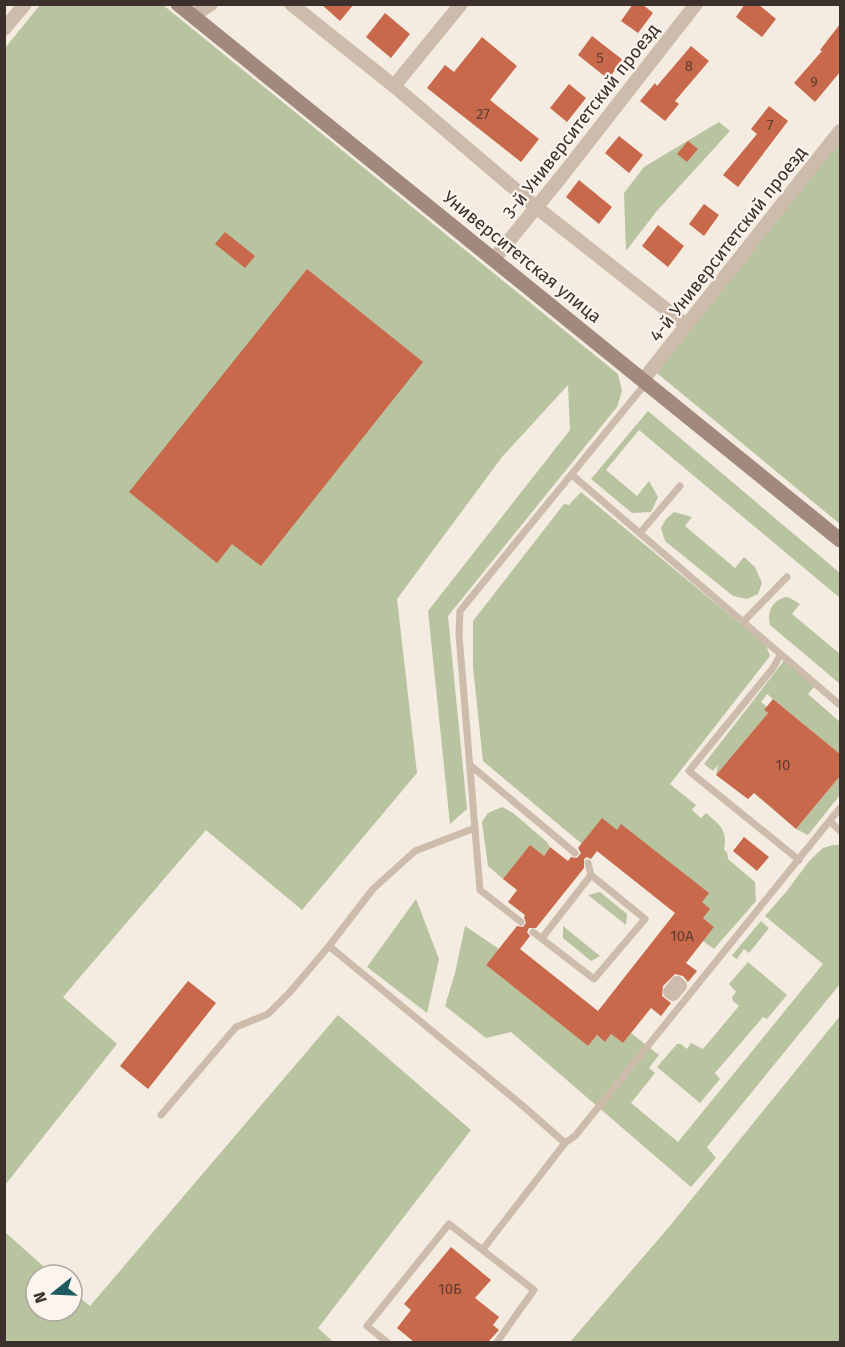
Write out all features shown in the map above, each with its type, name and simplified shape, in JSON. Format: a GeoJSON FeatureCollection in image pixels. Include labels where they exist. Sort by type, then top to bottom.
{"type":"FeatureCollection","features":[{"type":"Feature","properties":{"kind":"street"},"geometry":{"type":"LineString","coordinates":[[4,29],[25,4]]}},
{"type":"Feature","properties":{"kind":"street","name":"Университетская улица"},"geometry":{"type":"LineString","coordinates":[[178,4],[840,540]]}},
{"type":"Feature","properties":{"kind":"street"},"geometry":{"type":"LineString","coordinates":[[193,16],[212,4]]}},
{"type":"Feature","properties":{"kind":"street"},"geometry":{"type":"LineString","coordinates":[[291,4],[394,86],[536,207],[686,325]]}},
{"type":"Feature","properties":{"kind":"street"},"geometry":{"type":"LineString","coordinates":[[394,86],[460,4]]}},
{"type":"Feature","properties":{"kind":"street","name":"3-й Университетский проезд"},"geometry":{"type":"LineString","coordinates":[[494,260],[696,4]]}},
{"type":"Feature","properties":{"kind":"street","name":"4-й Университетский проезд"},"geometry":{"type":"LineString","coordinates":[[644,381],[840,131]]}},
{"type":"Feature","properties":{"kind":"lane"},"geometry":{"type":"LineString","coordinates":[[520,922],[480,890],[459,635],[460,611],[572,475],[644,381]]}},
{"type":"Feature","properties":{"kind":"lane"},"geometry":{"type":"LineString","coordinates":[[572,475],[840,705]]}},
{"type":"Feature","properties":{"kind":"lane"},"geometry":{"type":"LineString","coordinates":[[640,533],[680,486]]}},
{"type":"Feature","properties":{"kind":"lane"},"geometry":{"type":"LineString","coordinates":[[743,622],[787,577]]}},
{"type":"Feature","properties":{"kind":"lane"},"geometry":{"type":"LineString","coordinates":[[781,654],[773,668],[689,771],[799,860]]}},
{"type":"Feature","properties":{"kind":"lane"},"geometry":{"type":"LineString","coordinates":[[470,765],[575,853]]}},
{"type":"Feature","properties":{"kind":"lane"},"geometry":{"type":"LineString","coordinates":[[483,1249],[565,1143],[582,1127],[840,808]]}},
{"type":"Feature","properties":{"kind":"lane"},"geometry":{"type":"LineString","coordinates":[[830,821],[840,831]]}},
{"type":"Feature","properties":{"kind":"lane"},"geometry":{"type":"LineString","coordinates":[[161,1115],[236,1027],[268,1014],[290,992],[373,889],[415,851],[475,828]]}},
{"type":"Feature","properties":{"kind":"lane"},"geometry":{"type":"LineString","coordinates":[[533,932],[594,979],[645,919],[591,875],[588,863]]}},
{"type":"Feature","properties":{"kind":"lane"},"geometry":{"type":"LineString","coordinates":[[542,938],[591,875]]}},
{"type":"Feature","properties":{"kind":"lane"},"geometry":{"type":"LineString","coordinates":[[329,946],[524,1106],[565,1143]]}},
{"type":"Feature","properties":{"kind":"lane"},"geometry":{"type":"LineString","coordinates":[[387,1342],[367,1326],[449,1224],[534,1290],[497,1342]]}},
{"type":"Feature","properties":{"kind":"green space"},"geometry":{"type":"Polygon","coordinates":[[[40,5],[163,5],[618,374],[622,391],[617,407],[448,616],[467,809],[450,824],[428,611],[570,430],[568,385],[502,457],[397,599],[417,773],[302,910],[206,830],[63,997],[117,1044],[5,1185],[5,48],[40,5]]]}},
{"type":"Feature","properties":{"kind":"green space"},"geometry":{"type":"Polygon","coordinates":[[[719,122],[730,131],[656,212],[626,251],[624,193],[644,167],[719,122]]]}},
{"type":"Feature","properties":{"kind":"green space"},"geometry":{"type":"Polygon","coordinates":[[[840,131],[840,524],[652,369],[840,131]]]}},
{"type":"Feature","properties":{"kind":"green space"},"geometry":{"type":"Polygon","coordinates":[[[648,411],[840,573],[840,598],[639,430],[606,470],[637,496],[649,481],[658,497],[651,512],[632,513],[591,479],[648,411]]]}},
{"type":"Feature","properties":{"kind":"green space"},"geometry":{"type":"Polygon","coordinates":[[[581,492],[766,645],[770,656],[670,784],[696,805],[692,810],[701,818],[706,813],[722,828],[725,837],[724,850],[727,852],[728,859],[755,882],[756,901],[714,949],[703,941],[714,927],[703,918],[702,902],[621,825],[617,830],[582,844],[483,761],[473,667],[473,621],[564,504],[569,505],[581,492]]]}},
{"type":"Feature","properties":{"kind":"green space"},"geometry":{"type":"Polygon","coordinates":[[[674,512],[692,517],[685,526],[735,568],[744,557],[755,567],[762,583],[758,594],[747,599],[733,596],[665,541],[661,528],[674,512]]]}},
{"type":"Feature","properties":{"kind":"green space"},"geometry":{"type":"Polygon","coordinates":[[[785,597],[800,604],[792,614],[840,654],[840,684],[770,625],[771,608],[785,597]]]}},
{"type":"Feature","properties":{"kind":"green space"},"geometry":{"type":"Polygon","coordinates":[[[786,658],[816,684],[808,694],[840,722],[840,754],[767,694],[761,702],[767,707],[764,710],[768,713],[716,775],[718,765],[713,771],[704,764],[786,658]]]}},
{"type":"Feature","properties":{"kind":"green space"},"geometry":{"type":"Polygon","coordinates":[[[840,776],[840,795],[808,835],[796,829],[840,776]]]}},
{"type":"Feature","properties":{"kind":"green space"},"geometry":{"type":"Polygon","coordinates":[[[502,807],[513,813],[550,847],[544,856],[503,879],[488,866],[482,822],[488,813],[502,807]]]}},
{"type":"Feature","properties":{"kind":"green space"},"geometry":{"type":"Polygon","coordinates":[[[840,845],[840,984],[707,1147],[716,1158],[691,1187],[511,1032],[486,1038],[445,1006],[465,926],[499,949],[486,965],[588,1046],[597,1035],[605,1042],[611,1034],[623,1043],[631,1033],[659,1055],[649,1068],[655,1073],[631,1103],[678,1142],[823,964],[765,916],[810,860],[823,848],[840,845]]]}},
{"type":"Feature","properties":{"kind":"green space"},"geometry":{"type":"Polygon","coordinates":[[[600,892],[627,914],[626,925],[588,895],[600,892]]]}},
{"type":"Feature","properties":{"kind":"green space"},"geometry":{"type":"Polygon","coordinates":[[[416,899],[439,959],[427,1013],[367,967],[416,899]]]}},
{"type":"Feature","properties":{"kind":"green space"},"geometry":{"type":"Polygon","coordinates":[[[761,921],[769,928],[749,953],[744,949],[737,959],[732,956],[733,954],[761,921]]]}},
{"type":"Feature","properties":{"kind":"green space"},"geometry":{"type":"Polygon","coordinates":[[[563,926],[600,956],[591,961],[563,938],[563,926]]]}},
{"type":"Feature","properties":{"kind":"green space"},"geometry":{"type":"Polygon","coordinates":[[[748,962],[787,995],[767,1019],[763,1017],[715,1073],[720,1079],[700,1103],[657,1067],[677,1044],[687,1049],[691,1043],[703,1049],[739,1006],[733,1001],[732,997],[736,992],[729,984],[748,962]]]}},
{"type":"Feature","properties":{"kind":"green space"},"geometry":{"type":"Polygon","coordinates":[[[338,1015],[471,1130],[318,1328],[333,1342],[5,1342],[5,1232],[40,1263],[24,1263],[24,1323],[84,1323],[84,1301],[90,1306],[338,1015]]]}},
{"type":"Feature","properties":{"kind":"green space"},"geometry":{"type":"Polygon","coordinates":[[[840,1016],[840,1342],[570,1342],[669,1227],[840,1016]]]}},
{"type":"Feature","properties":{"kind":"building"},"geometry":{"type":"Polygon","coordinates":[[[321,4],[354,4],[340,21],[321,4]]]}},
{"type":"Feature","properties":{"kind":"building"},"geometry":{"type":"Polygon","coordinates":[[[633,4],[642,4],[653,13],[638,33],[621,21],[633,4]]]}},
{"type":"Feature","properties":{"kind":"building"},"geometry":{"type":"Polygon","coordinates":[[[745,4],[758,4],[776,19],[762,37],[736,17],[745,4]]]}},
{"type":"Feature","properties":{"kind":"building"},"geometry":{"type":"Polygon","coordinates":[[[385,13],[410,34],[391,58],[366,37],[385,13]]]}},
{"type":"Feature","properties":{"kind":"building"},"geometry":{"type":"Polygon","coordinates":[[[840,24],[840,72],[815,102],[794,83],[822,51],[820,50],[840,24]]]}},
{"type":"Feature","properties":{"kind":"building"},"geometry":{"type":"Polygon","coordinates":[[[592,36],[623,60],[608,79],[578,55],[592,36]]]}},
{"type":"Feature","properties":{"kind":"building"},"geometry":{"type":"Polygon","coordinates":[[[482,37],[517,66],[490,100],[539,139],[521,162],[427,88],[445,65],[454,72],[482,37]]]}},
{"type":"Feature","properties":{"kind":"building"},"geometry":{"type":"Polygon","coordinates":[[[691,46],[709,61],[675,101],[679,104],[665,121],[640,101],[655,83],[657,86],[691,46]]]}},
{"type":"Feature","properties":{"kind":"building"},"geometry":{"type":"Polygon","coordinates":[[[569,84],[586,98],[567,122],[550,108],[569,84]]]}},
{"type":"Feature","properties":{"kind":"building"},"geometry":{"type":"Polygon","coordinates":[[[769,106],[788,121],[738,187],[723,175],[757,134],[751,129],[769,106]]]}},
{"type":"Feature","properties":{"kind":"building"},"geometry":{"type":"Polygon","coordinates":[[[619,136],[643,155],[629,173],[605,153],[619,136]]]}},
{"type":"Feature","properties":{"kind":"building"},"geometry":{"type":"Polygon","coordinates":[[[688,141],[698,149],[687,162],[677,154],[688,141]]]}},
{"type":"Feature","properties":{"kind":"building"},"geometry":{"type":"Polygon","coordinates":[[[579,180],[612,207],[599,224],[566,197],[579,180]]]}},
{"type":"Feature","properties":{"kind":"building"},"geometry":{"type":"Polygon","coordinates":[[[704,204],[719,215],[704,236],[689,224],[704,204]]]}},
{"type":"Feature","properties":{"kind":"building"},"geometry":{"type":"Polygon","coordinates":[[[658,225],[684,246],[668,267],[642,246],[658,225]]]}},
{"type":"Feature","properties":{"kind":"building"},"geometry":{"type":"Polygon","coordinates":[[[225,232],[255,256],[245,268],[215,244],[225,232]]]}},
{"type":"Feature","properties":{"kind":"building"},"geometry":{"type":"Polygon","coordinates":[[[307,269],[423,362],[261,566],[232,544],[217,563],[129,492],[307,269]]]}},
{"type":"Feature","properties":{"kind":"building"},"geometry":{"type":"Polygon","coordinates":[[[773,699],[840,754],[840,776],[796,829],[754,793],[748,799],[716,775],[768,713],[764,710],[773,699]]]}},
{"type":"Feature","properties":{"kind":"building"},"geometry":{"type":"Polygon","coordinates":[[[602,818],[617,830],[621,824],[709,893],[702,902],[710,909],[703,918],[714,927],[686,963],[697,971],[688,982],[683,976],[675,974],[663,986],[662,996],[671,1003],[661,1016],[651,1008],[623,1043],[611,1034],[605,1042],[597,1035],[588,1046],[486,965],[517,926],[523,927],[526,923],[525,915],[508,902],[517,890],[503,879],[530,845],[544,856],[550,847],[568,861],[571,857],[577,858],[581,853],[578,848],[602,818]],[[597,851],[591,859],[587,857],[584,859],[584,868],[536,928],[529,928],[527,932],[530,936],[520,949],[598,1011],[675,913],[597,851]]]}},
{"type":"Feature","properties":{"kind":"building"},"geometry":{"type":"Polygon","coordinates":[[[744,837],[769,857],[757,871],[733,851],[744,837]]]}},
{"type":"Feature","properties":{"kind":"building"},"geometry":{"type":"Polygon","coordinates":[[[188,981],[216,1003],[148,1089],[120,1066],[188,981]]]}},
{"type":"Feature","properties":{"kind":"building"},"geometry":{"type":"Polygon","coordinates":[[[451,1247],[491,1280],[475,1298],[499,1317],[493,1325],[499,1330],[488,1342],[414,1342],[397,1328],[411,1310],[404,1304],[451,1247]]]}}]}
